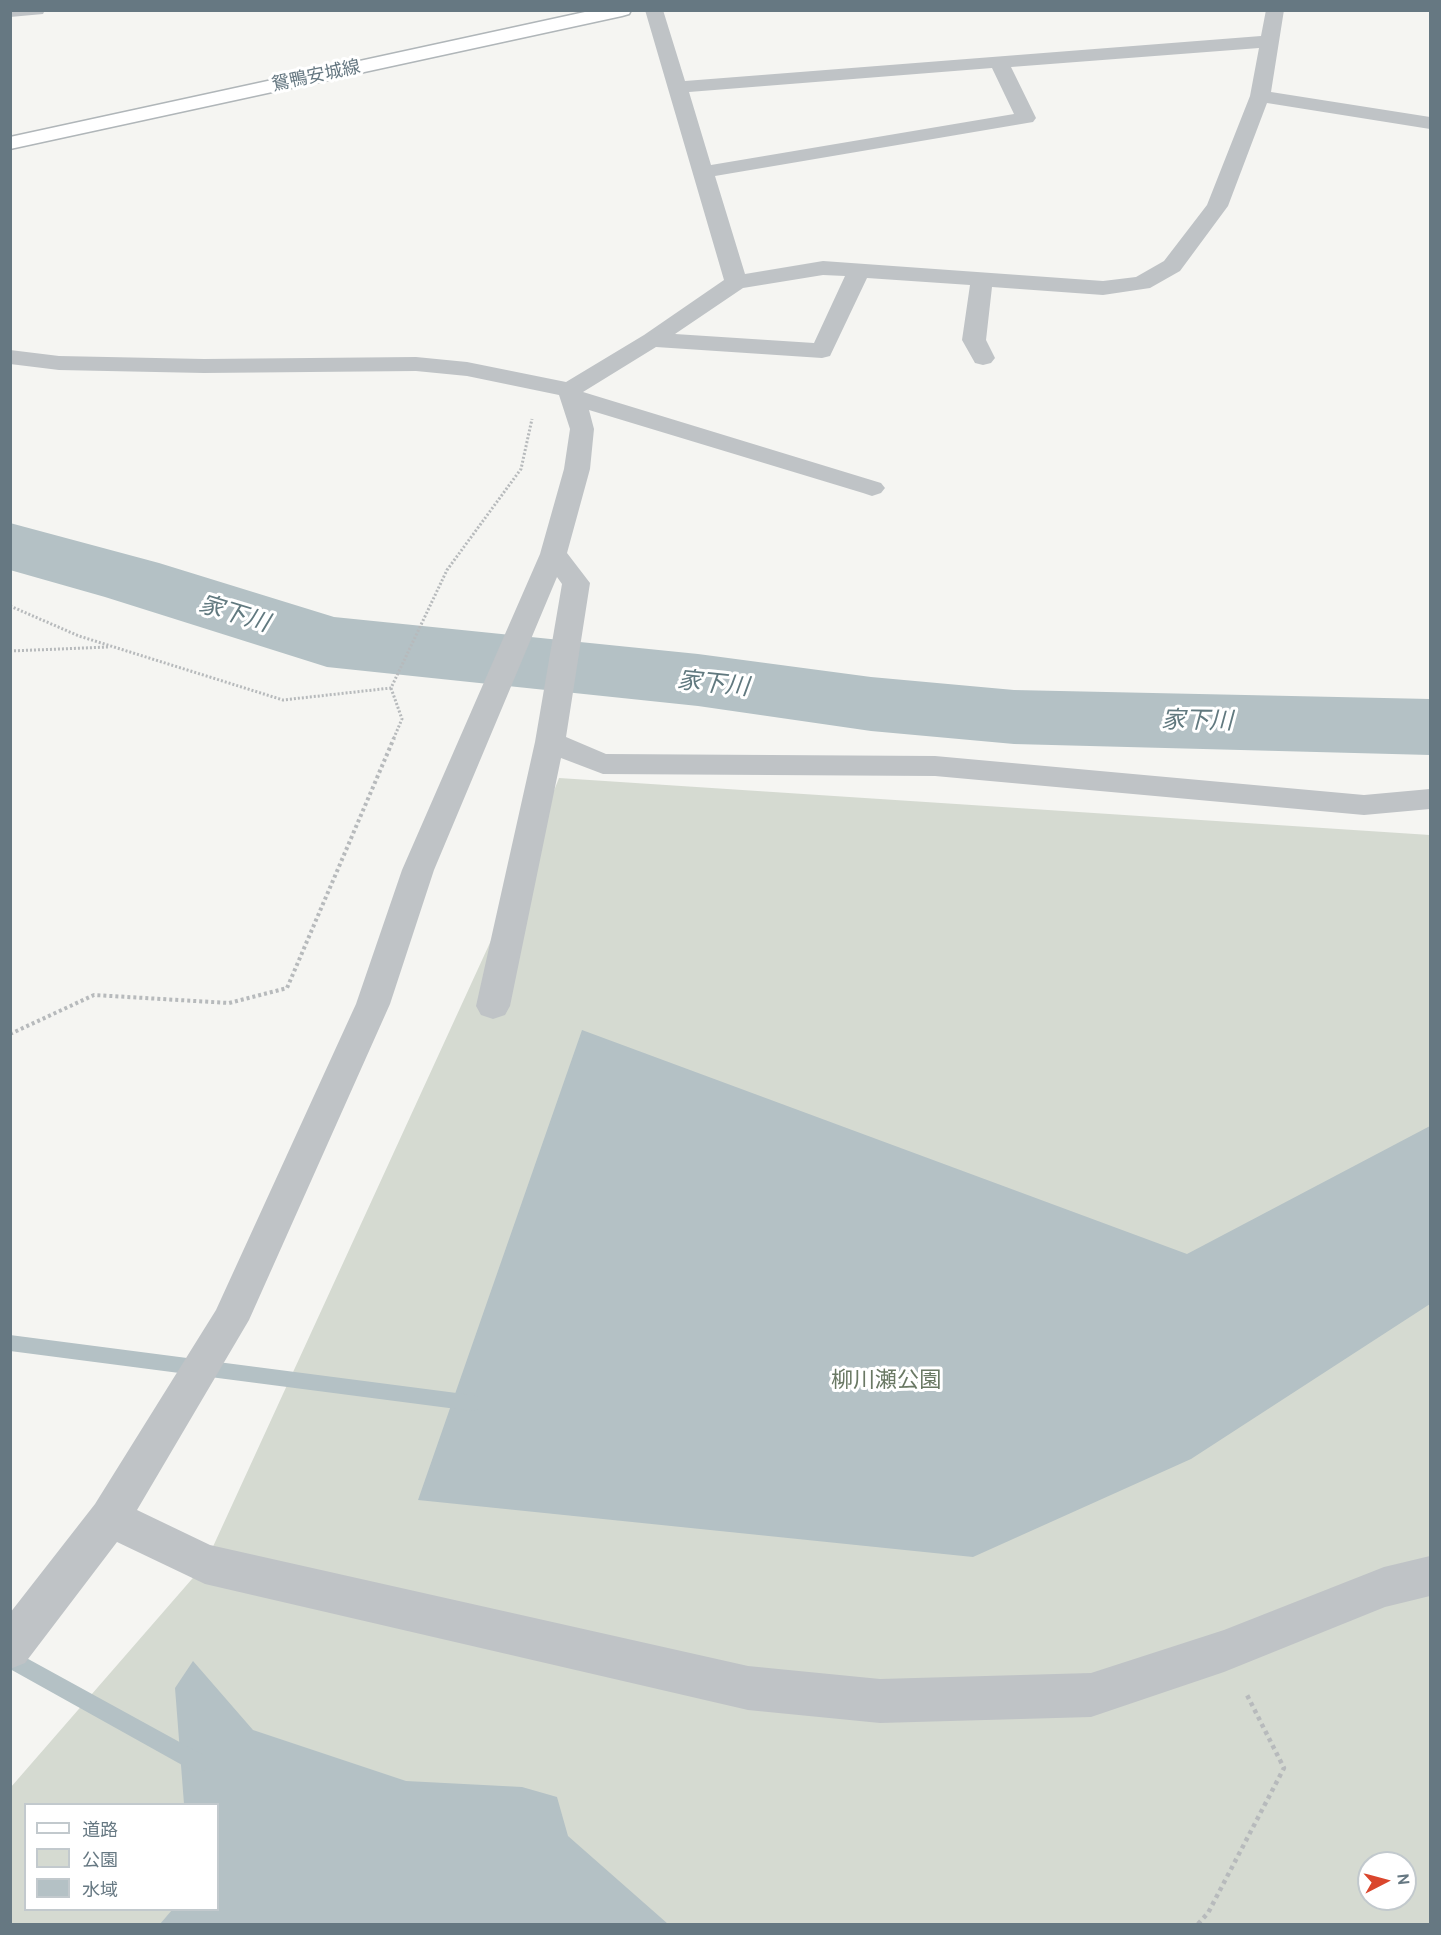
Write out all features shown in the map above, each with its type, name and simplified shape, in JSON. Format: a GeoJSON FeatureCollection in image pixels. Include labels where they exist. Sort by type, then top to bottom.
{"type":"FeatureCollection","features":[{"type":"Feature","properties":{"kind":"main road","name":"鴛鴨安城線"},"geometry":{"type":"LineString","coordinates":[[10,143],[622,10]]}},
{"type":"Feature","properties":{"kind":"street"},"geometry":{"type":"LineString","coordinates":[[10,12],[36,10]]}},
{"type":"Feature","properties":{"kind":"street"},"geometry":{"type":"LineString","coordinates":[[654,10],[736,282]]}},
{"type":"Feature","properties":{"kind":"street"},"geometry":{"type":"LineString","coordinates":[[572,394],[736,282],[824,268],[1103,288],[1142,283],[1172,266],[1217,206],[1260,96],[1275,10]]}},
{"type":"Feature","properties":{"kind":"street"},"geometry":{"type":"LineString","coordinates":[[678,87],[1270,41]]}},
{"type":"Feature","properties":{"kind":"street"},"geometry":{"type":"LineString","coordinates":[[704,172],[1026,118],[999,62]]}},
{"type":"Feature","properties":{"kind":"street"},"geometry":{"type":"LineString","coordinates":[[1260,96],[1431,123]]}},
{"type":"Feature","properties":{"kind":"street"},"geometry":{"type":"LineString","coordinates":[[652,340],[822,351],[859,271]]}},
{"type":"Feature","properties":{"kind":"street"},"geometry":{"type":"LineString","coordinates":[[982,280],[974,340],[983,358]]}},
{"type":"Feature","properties":{"kind":"street"},"geometry":{"type":"LineString","coordinates":[[10,357],[59,363],[204,366],[416,364],[467,369],[506,376],[572,394],[872,488]]}},
{"type":"Feature","properties":{"kind":"street"},"geometry":{"type":"LineString","coordinates":[[10,1648],[110,1518],[230,1320],[373,1004],[418,870],[553,555],[577,469],[582,429],[572,394]]}},
{"type":"Feature","properties":{"kind":"street"},"geometry":{"type":"LineString","coordinates":[[493,1006],[550,742],[576,583],[553,555]]}},
{"type":"Feature","properties":{"kind":"street"},"geometry":{"type":"LineString","coordinates":[[550,742],[603,764],[935,766],[1364,805],[1431,799]]}},
{"type":"Feature","properties":{"kind":"street"},"geometry":{"type":"LineString","coordinates":[[110,1518],[205,1564],[748,1688],[880,1701],[1091,1695],[1224,1651],[1384,1587],[1431,1576]]}},
{"type":"Feature","properties":{"kind":"path"},"geometry":{"type":"LineString","coordinates":[[10,1034],[94,995],[229,1003],[287,988],[402,719],[391,688],[447,570],[521,469],[532,420],[506,376]]}},
{"type":"Feature","properties":{"kind":"path"},"geometry":{"type":"LineString","coordinates":[[10,606],[79,636],[283,700],[391,688]]}},
{"type":"Feature","properties":{"kind":"path"},"geometry":{"type":"LineString","coordinates":[[10,651],[112,647]]}},
{"type":"Feature","properties":{"kind":"path"},"geometry":{"type":"LineString","coordinates":[[1198,1924],[1208,1913],[1284,1768],[1224,1651]]}},
{"type":"Feature","properties":{"kind":"green space","name":"柳川瀬公園"},"geometry":{"type":"Polygon","coordinates":[[[559,778],[1430,835],[1430,1924],[11,1924],[11,1787],[205,1564],[516,886],[559,778]]]}},
{"type":"Feature","properties":{"kind":"water"},"geometry":{"type":"Polygon","coordinates":[[[582,1030],[1187,1254],[1430,1126],[1430,1304],[1191,1459],[973,1557],[418,1500],[582,1030]]]}},
{"type":"Feature","properties":{"kind":"water"},"geometry":{"type":"Polygon","coordinates":[[[193,1661],[253,1730],[406,1781],[522,1787],[557,1797],[568,1836],[668,1924],[160,1924],[171,1911],[219,1911],[219,1803],[184,1803],[175,1688],[193,1661]]]}},
{"type":"Feature","properties":{"kind":"waterway","name":"家下川"},"geometry":{"type":"LineString","coordinates":[[10,546],[132,580],[327,642],[698,680],[871,704],[1014,717],[1430,727]]}},
{"type":"Feature","properties":{"kind":"waterway"},"geometry":{"type":"LineString","coordinates":[[10,1343],[472,1403]]}},
{"type":"Feature","properties":{"kind":"waterway"},"geometry":{"type":"LineString","coordinates":[[10,1658],[198,1763]]}}]}
